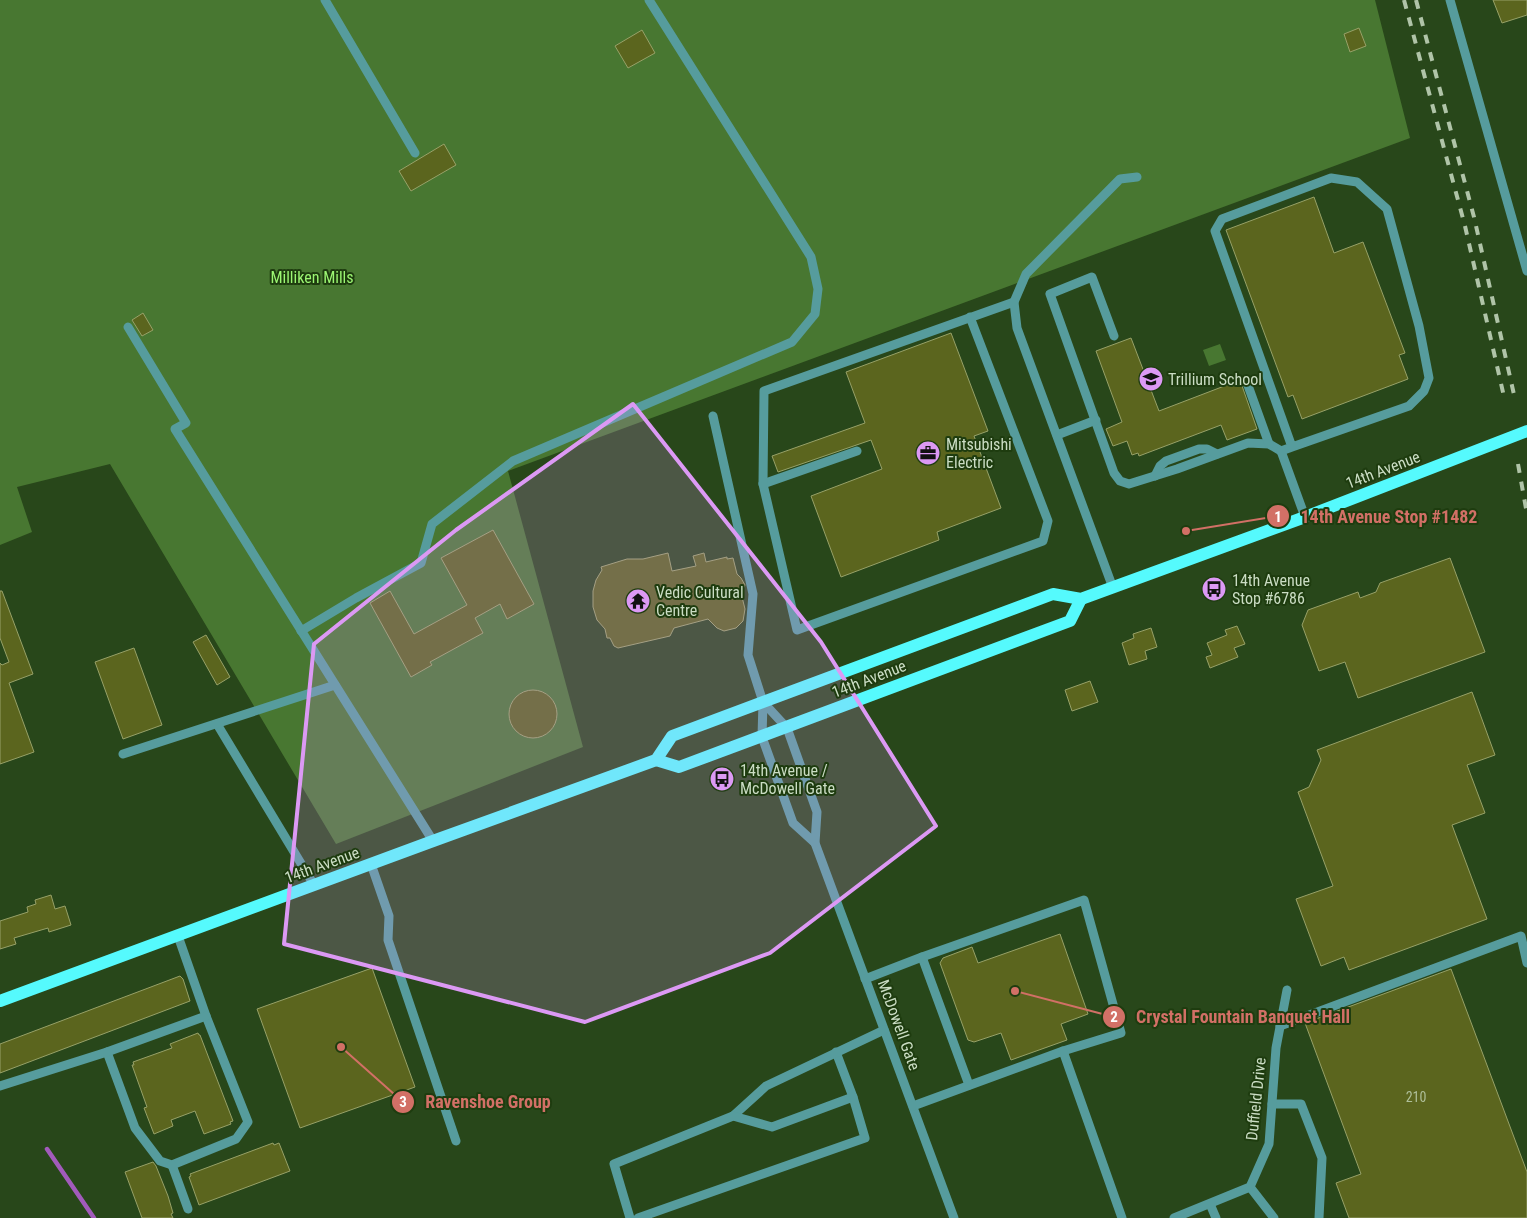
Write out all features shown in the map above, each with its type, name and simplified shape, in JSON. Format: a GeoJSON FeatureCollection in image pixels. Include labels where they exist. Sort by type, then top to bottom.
{"type":"FeatureCollection","features":[{"type":"Feature","properties":{"kind":"main road","name":"14th Avenue"},"geometry":{"type":"LineString","coordinates":[[0,1001],[656,760],[672,736],[763,702],[1053,594],[1081,600],[1305,517],[1527,431]]}},
{"type":"Feature","properties":{"kind":"main road","name":"14th Avenue"},"geometry":{"type":"LineString","coordinates":[[656,760],[679,767],[787,728],[1070,621],[1081,600]]}},
{"type":"Feature","properties":{"kind":"street"},"geometry":{"type":"LineString","coordinates":[[325,0],[415,153]]}},
{"type":"Feature","properties":{"kind":"street"},"geometry":{"type":"LineString","coordinates":[[301,631],[356,598],[421,563],[432,524],[513,462],[792,342],[815,314],[818,290],[810,257],[649,0]]}},
{"type":"Feature","properties":{"kind":"street"},"geometry":{"type":"LineString","coordinates":[[1450,0],[1527,271]]}},
{"type":"Feature","properties":{"kind":"street"},"geometry":{"type":"LineString","coordinates":[[1113,588],[1017,328],[1014,302],[1026,274],[1120,179],[1137,177]]}},
{"type":"Feature","properties":{"kind":"street"},"geometry":{"type":"LineString","coordinates":[[1281,451],[1409,406],[1424,391],[1429,378],[1419,326],[1387,209],[1357,182],[1331,178],[1222,219],[1215,231],[1292,447]]}},
{"type":"Feature","properties":{"kind":"street"},"geometry":{"type":"LineString","coordinates":[[1114,336],[1092,277],[1050,294],[1114,473],[1120,481],[1129,484],[1248,443],[1269,444],[1281,451],[1305,517]]}},
{"type":"Feature","properties":{"kind":"street"},"geometry":{"type":"LineString","coordinates":[[970,317],[1048,521],[1043,541],[797,630],[763,484],[764,391],[970,317],[1014,302]]}},
{"type":"Feature","properties":{"kind":"street"},"geometry":{"type":"LineString","coordinates":[[128,327],[186,423],[175,429],[433,841]]}},
{"type":"Feature","properties":{"kind":"street"},"geometry":{"type":"LineString","coordinates":[[1246,380],[1269,444]]}},
{"type":"Feature","properties":{"kind":"street"},"geometry":{"type":"LineString","coordinates":[[713,416],[753,594],[748,655],[763,702],[787,728]]}},
{"type":"Feature","properties":{"kind":"street"},"geometry":{"type":"LineString","coordinates":[[1056,435],[1096,420]]}},
{"type":"Feature","properties":{"kind":"street"},"geometry":{"type":"LineString","coordinates":[[763,484],[857,451]]}},
{"type":"Feature","properties":{"kind":"street"},"geometry":{"type":"LineString","coordinates":[[123,754],[335,685]]}},
{"type":"Feature","properties":{"kind":"street","name":"McDowell Gate"},"geometry":{"type":"LineString","coordinates":[[763,702],[762,737],[793,823],[815,843]]}},
{"type":"Feature","properties":{"kind":"street"},"geometry":{"type":"LineString","coordinates":[[217,724],[314,885]]}},
{"type":"Feature","properties":{"kind":"street","name":"McDowell Gate"},"geometry":{"type":"LineString","coordinates":[[787,728],[817,812],[815,843],[954,1218]]}},
{"type":"Feature","properties":{"kind":"street"},"geometry":{"type":"LineString","coordinates":[[372,864],[389,916],[388,940],[456,1141]]}},
{"type":"Feature","properties":{"kind":"street"},"geometry":{"type":"LineString","coordinates":[[865,979],[1084,900],[1121,1033],[1063,1051],[913,1106]]}},
{"type":"Feature","properties":{"kind":"street"},"geometry":{"type":"LineString","coordinates":[[108,1052],[135,1128],[160,1161],[172,1165],[236,1139],[248,1122],[206,1016],[178,936]]}},
{"type":"Feature","properties":{"kind":"street"},"geometry":{"type":"LineString","coordinates":[[1280,1026],[1521,936],[1527,962]]}},
{"type":"Feature","properties":{"kind":"street"},"geometry":{"type":"LineString","coordinates":[[922,957],[969,1085]]}},
{"type":"Feature","properties":{"kind":"street","name":"Duffield Drive"},"geometry":{"type":"LineString","coordinates":[[1250,1187],[1269,1144],[1280,1026],[1287,990]]}},
{"type":"Feature","properties":{"kind":"street"},"geometry":{"type":"LineString","coordinates":[[0,1086],[108,1052],[206,1016]]}},
{"type":"Feature","properties":{"kind":"street"},"geometry":{"type":"LineString","coordinates":[[630,1218],[614,1164],[733,1116],[766,1086],[884,1030]]}},
{"type":"Feature","properties":{"kind":"street"},"geometry":{"type":"LineString","coordinates":[[1063,1051],[1122,1218]]}},
{"type":"Feature","properties":{"kind":"street"},"geometry":{"type":"LineString","coordinates":[[638,1218],[865,1138],[853,1097],[836,1052]]}},
{"type":"Feature","properties":{"kind":"street"},"geometry":{"type":"LineString","coordinates":[[733,1116],[772,1127],[853,1097]]}},
{"type":"Feature","properties":{"kind":"street"},"geometry":{"type":"LineString","coordinates":[[1272,1104],[1301,1104],[1322,1158],[1319,1218]]}},
{"type":"Feature","properties":{"kind":"street"},"geometry":{"type":"LineString","coordinates":[[172,1165],[188,1209]]}},
{"type":"Feature","properties":{"kind":"street"},"geometry":{"type":"LineString","coordinates":[[1174,1218],[1250,1187],[1274,1218]]}},
{"type":"Feature","properties":{"kind":"street"},"geometry":{"type":"LineString","coordinates":[[1210,1204],[1216,1218]]}},
{"type":"Feature","properties":{"kind":"highlighted area"},"geometry":{"type":"Polygon","coordinates":[[[633,404],[821,642],[936,826],[770,953],[585,1022],[284,944],[314,644],[456,530],[633,404]]]}},
{"type":"Feature","properties":{"kind":"green space","name":"Milliken Mills"},"geometry":{"type":"Polygon","coordinates":[[[0,0],[1375,0],[1410,138],[508,471],[583,747],[336,844],[110,464],[17,487],[32,532],[0,545],[0,0]]]}},
{"type":"Feature","properties":{"kind":"green space"},"geometry":{"type":"Polygon","coordinates":[[[1220,344],[1226,360],[1209,366],[1203,350],[1220,344]]]}},
{"type":"Feature","properties":{"kind":"building"},"geometry":{"type":"Polygon","coordinates":[[[1493,0],[1527,0],[1527,15],[1502,23],[1493,0]]]}},
{"type":"Feature","properties":{"kind":"building"},"geometry":{"type":"Polygon","coordinates":[[[1359,28],[1366,46],[1350,52],[1344,34],[1359,28]]]}},
{"type":"Feature","properties":{"kind":"building"},"geometry":{"type":"Polygon","coordinates":[[[642,30],[655,53],[628,68],[615,46],[642,30]]]}},
{"type":"Feature","properties":{"kind":"building"},"geometry":{"type":"Polygon","coordinates":[[[444,144],[456,165],[411,191],[399,171],[444,144]]]}},
{"type":"Feature","properties":{"kind":"building"},"geometry":{"type":"Polygon","coordinates":[[[1314,197],[1334,253],[1363,242],[1405,353],[1399,355],[1408,379],[1302,419],[1293,395],[1288,397],[1226,230],[1314,197]]]}},
{"type":"Feature","properties":{"kind":"building"},"geometry":{"type":"Polygon","coordinates":[[[143,313],[153,330],[142,336],[132,320],[143,313]]]}},
{"type":"Feature","properties":{"kind":"building","name":"Mitsubishi Electric"},"geometry":{"type":"Polygon","coordinates":[[[951,333],[988,431],[974,436],[1001,508],[937,532],[939,540],[841,577],[811,496],[882,469],[871,440],[778,472],[772,456],[865,423],[846,372],[951,333]]]}},
{"type":"Feature","properties":{"kind":"building"},"geometry":{"type":"Polygon","coordinates":[[[1131,338],[1159,411],[1240,380],[1257,429],[1227,440],[1221,425],[1139,456],[1138,453],[1132,455],[1127,441],[1113,446],[1106,429],[1122,422],[1096,351],[1131,338]]]}},
{"type":"Feature","properties":{"kind":"building"},"geometry":{"type":"Polygon","coordinates":[[[493,530],[534,604],[507,619],[500,604],[475,618],[483,633],[430,662],[432,665],[411,677],[370,603],[390,591],[414,634],[467,605],[441,558],[493,530]]]}},
{"type":"Feature","properties":{"kind":"building","name":"Vedic Cultural Centre"},"geometry":{"type":"Polygon","coordinates":[[[668,553],[672,571],[696,566],[693,556],[704,553],[706,562],[727,557],[727,559],[733,558],[737,574],[745,585],[741,593],[745,609],[743,621],[736,628],[724,631],[717,628],[708,619],[674,628],[670,636],[618,648],[614,646],[610,638],[607,638],[605,629],[597,620],[593,607],[593,591],[596,580],[602,570],[601,567],[627,559],[643,559],[668,553]]]}},
{"type":"Feature","properties":{"kind":"building"},"geometry":{"type":"Polygon","coordinates":[[[1450,558],[1485,652],[1358,698],[1345,662],[1319,671],[1302,625],[1308,610],[1358,592],[1360,598],[1376,592],[1380,583],[1450,558]]]}},
{"type":"Feature","properties":{"kind":"building"},"geometry":{"type":"Polygon","coordinates":[[[0,591],[2,591],[33,674],[9,683],[34,752],[0,764],[0,663],[2,665],[9,662],[0,638],[0,591]]]}},
{"type":"Feature","properties":{"kind":"building"},"geometry":{"type":"Polygon","coordinates":[[[1237,626],[1245,644],[1234,648],[1238,657],[1210,668],[1206,657],[1212,655],[1207,643],[1227,635],[1225,630],[1237,626]]]}},
{"type":"Feature","properties":{"kind":"building"},"geometry":{"type":"Polygon","coordinates":[[[1151,628],[1157,647],[1145,651],[1147,659],[1129,665],[1122,643],[1134,638],[1133,634],[1151,628]]]}},
{"type":"Feature","properties":{"kind":"building"},"geometry":{"type":"Polygon","coordinates":[[[206,635],[230,677],[217,685],[193,642],[206,635]]]}},
{"type":"Feature","properties":{"kind":"building"},"geometry":{"type":"Polygon","coordinates":[[[134,648],[162,725],[123,739],[95,662],[134,648]]]}},
{"type":"Feature","properties":{"kind":"building"},"geometry":{"type":"Polygon","coordinates":[[[1090,681],[1098,702],[1072,711],[1065,690],[1090,681]]]}},
{"type":"Feature","properties":{"kind":"building"},"geometry":{"type":"Polygon","coordinates":[[[533,690],[542,692],[550,697],[555,705],[557,714],[555,723],[550,731],[542,736],[533,738],[524,736],[516,731],[511,723],[509,714],[511,705],[516,697],[524,692],[533,690]]]}},
{"type":"Feature","properties":{"kind":"building"},"geometry":{"type":"Polygon","coordinates":[[[1472,692],[1495,755],[1467,765],[1485,813],[1452,825],[1487,919],[1349,970],[1344,957],[1321,966],[1296,899],[1333,886],[1298,792],[1309,787],[1321,760],[1317,750],[1472,692]]]}},
{"type":"Feature","properties":{"kind":"building"},"geometry":{"type":"Polygon","coordinates":[[[51,895],[55,909],[65,906],[71,925],[49,932],[48,928],[14,938],[16,944],[0,949],[0,921],[28,912],[27,907],[36,904],[35,900],[51,895]]]}},
{"type":"Feature","properties":{"kind":"building"},"geometry":{"type":"Polygon","coordinates":[[[1060,934],[1088,1014],[1061,1024],[1067,1040],[1011,1060],[1001,1033],[974,1042],[968,1040],[940,963],[943,958],[972,947],[978,963],[1060,934]]]}},
{"type":"Feature","properties":{"kind":"building"},"geometry":{"type":"Polygon","coordinates":[[[372,968],[415,1087],[300,1128],[257,1009],[372,968]]]}},
{"type":"Feature","properties":{"kind":"building"},"geometry":{"type":"Polygon","coordinates":[[[1451,969],[1527,1172],[1527,1218],[1349,1218],[1336,1183],[1361,1174],[1305,1023],[1451,969]]]}},
{"type":"Feature","properties":{"kind":"building"},"geometry":{"type":"Polygon","coordinates":[[[180,976],[183,979],[190,1001],[0,1073],[0,1044],[180,976]]]}},
{"type":"Feature","properties":{"kind":"building"},"geometry":{"type":"Polygon","coordinates":[[[198,1033],[233,1121],[230,1122],[231,1124],[204,1134],[195,1111],[171,1120],[173,1126],[154,1134],[144,1108],[147,1107],[132,1065],[134,1065],[133,1062],[172,1048],[170,1044],[198,1033]]]}},
{"type":"Feature","properties":{"kind":"building"},"geometry":{"type":"Polygon","coordinates":[[[273,1143],[274,1145],[279,1143],[290,1171],[199,1205],[189,1177],[191,1176],[190,1174],[273,1143]]]}},
{"type":"Feature","properties":{"kind":"building"},"geometry":{"type":"Polygon","coordinates":[[[153,1162],[168,1196],[173,1218],[142,1218],[125,1172],[153,1162]]]}},
{"type":"Feature","properties":{"kind":"waterway"},"geometry":{"type":"LineString","coordinates":[[47,1149],[94,1218]]}},
{"type":"Feature","properties":{"kind":"railway"},"geometry":{"type":"LineString","coordinates":[[1404,0],[1465,226],[1505,401]]}},
{"type":"Feature","properties":{"kind":"railway"},"geometry":{"type":"LineString","coordinates":[[1416,0],[1474,217],[1515,399]]}},
{"type":"Feature","properties":{"kind":"railway"},"geometry":{"type":"LineString","coordinates":[[1518,464],[1527,514]]}},
{"type":"Feature","properties":{"kind":"place","name":"Trillium School"},"geometry":{"type":"Point","coordinates":[1151,379]}},
{"type":"Feature","properties":{"kind":"place","name":"Mitsubishi Electric"},"geometry":{"type":"Point","coordinates":[928,453]}},
{"type":"Feature","properties":{"kind":"place","name":"14th Avenue Stop #1482"},"geometry":{"type":"Point","coordinates":[1186,531]}},
{"type":"Feature","properties":{"kind":"place","name":"14th Avenue Stop #6786"},"geometry":{"type":"Point","coordinates":[1214,589]}},
{"type":"Feature","properties":{"kind":"place","name":"Vedic Cultural Centre"},"geometry":{"type":"Point","coordinates":[638,601]}},
{"type":"Feature","properties":{"kind":"place","name":"14th Avenue / McDowell Gate"},"geometry":{"type":"Point","coordinates":[722,779]}},
{"type":"Feature","properties":{"kind":"place","name":"Crystal Fountain Banquet Hall"},"geometry":{"type":"Point","coordinates":[1015,991]}},
{"type":"Feature","properties":{"kind":"place","name":"Ravenshoe Group"},"geometry":{"type":"Point","coordinates":[341,1047]}}]}
